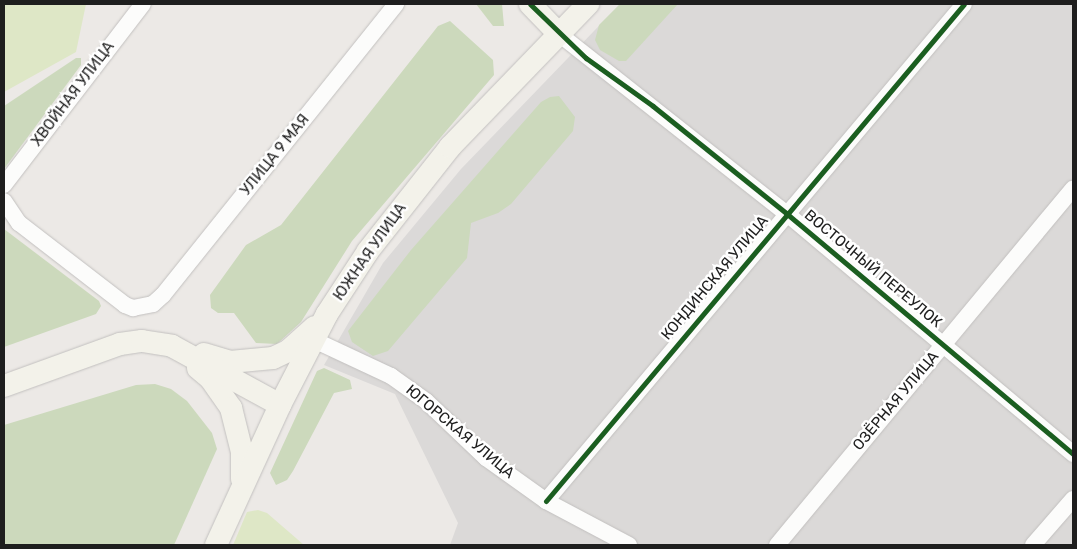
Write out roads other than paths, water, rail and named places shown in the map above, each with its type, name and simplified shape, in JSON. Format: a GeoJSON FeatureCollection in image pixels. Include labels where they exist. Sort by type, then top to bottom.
{"type":"FeatureCollection","features":[{"type":"Feature","properties":{"kind":"main road"},"geometry":{"type":"LineString","coordinates":[[530,4],[559,34]]}},
{"type":"Feature","properties":{"kind":"main road","name":"ЮЖНАЯ УЛИЦА"},"geometry":{"type":"LineString","coordinates":[[216,545],[280,405],[327,314],[368,251],[419,185],[588,4]]}},
{"type":"Feature","properties":{"kind":"main road"},"geometry":{"type":"LineString","coordinates":[[4,386],[120,344],[142,341],[172,346],[230,362],[273,358],[307,336],[327,314]]}},
{"type":"Feature","properties":{"kind":"main road"},"geometry":{"type":"LineString","coordinates":[[172,346],[280,405]]}},
{"type":"Feature","properties":{"kind":"main road"},"geometry":{"type":"LineString","coordinates":[[172,346],[210,378],[231,408],[242,452],[240,493]]}},
{"type":"Feature","properties":{"kind":"street","name":"ХВОЙНАЯ УЛИЦА"},"geometry":{"type":"LineString","coordinates":[[4,185],[143,4]]}},
{"type":"Feature","properties":{"kind":"street","name":"УЛИЦА 9 МАЯ"},"geometry":{"type":"LineString","coordinates":[[4,201],[19,223],[125,305],[133,308],[153,304],[163,295],[396,4]]}},
{"type":"Feature","properties":{"kind":"street","name":"КОНДИНСКАЯ УЛИЦА"},"geometry":{"type":"LineString","coordinates":[[546,501],[786,213],[964,4]]}},
{"type":"Feature","properties":{"kind":"street","name":"ВОСТОЧНЫЙ ПЕРЕУЛОК"},"geometry":{"type":"LineString","coordinates":[[559,34],[786,213],[1073,454]]}},
{"type":"Feature","properties":{"kind":"street","name":"ОЗЁРНАЯ УЛИЦА"},"geometry":{"type":"LineString","coordinates":[[777,545],[1073,189]]}},
{"type":"Feature","properties":{"kind":"street","name":"ЮГОРСКАЯ УЛИЦА"},"geometry":{"type":"LineString","coordinates":[[314,340],[391,376],[410,388],[486,458],[546,501],[629,545]]}},
{"type":"Feature","properties":{"kind":"street"},"geometry":{"type":"LineString","coordinates":[[1033,545],[1073,499]]}}]}
